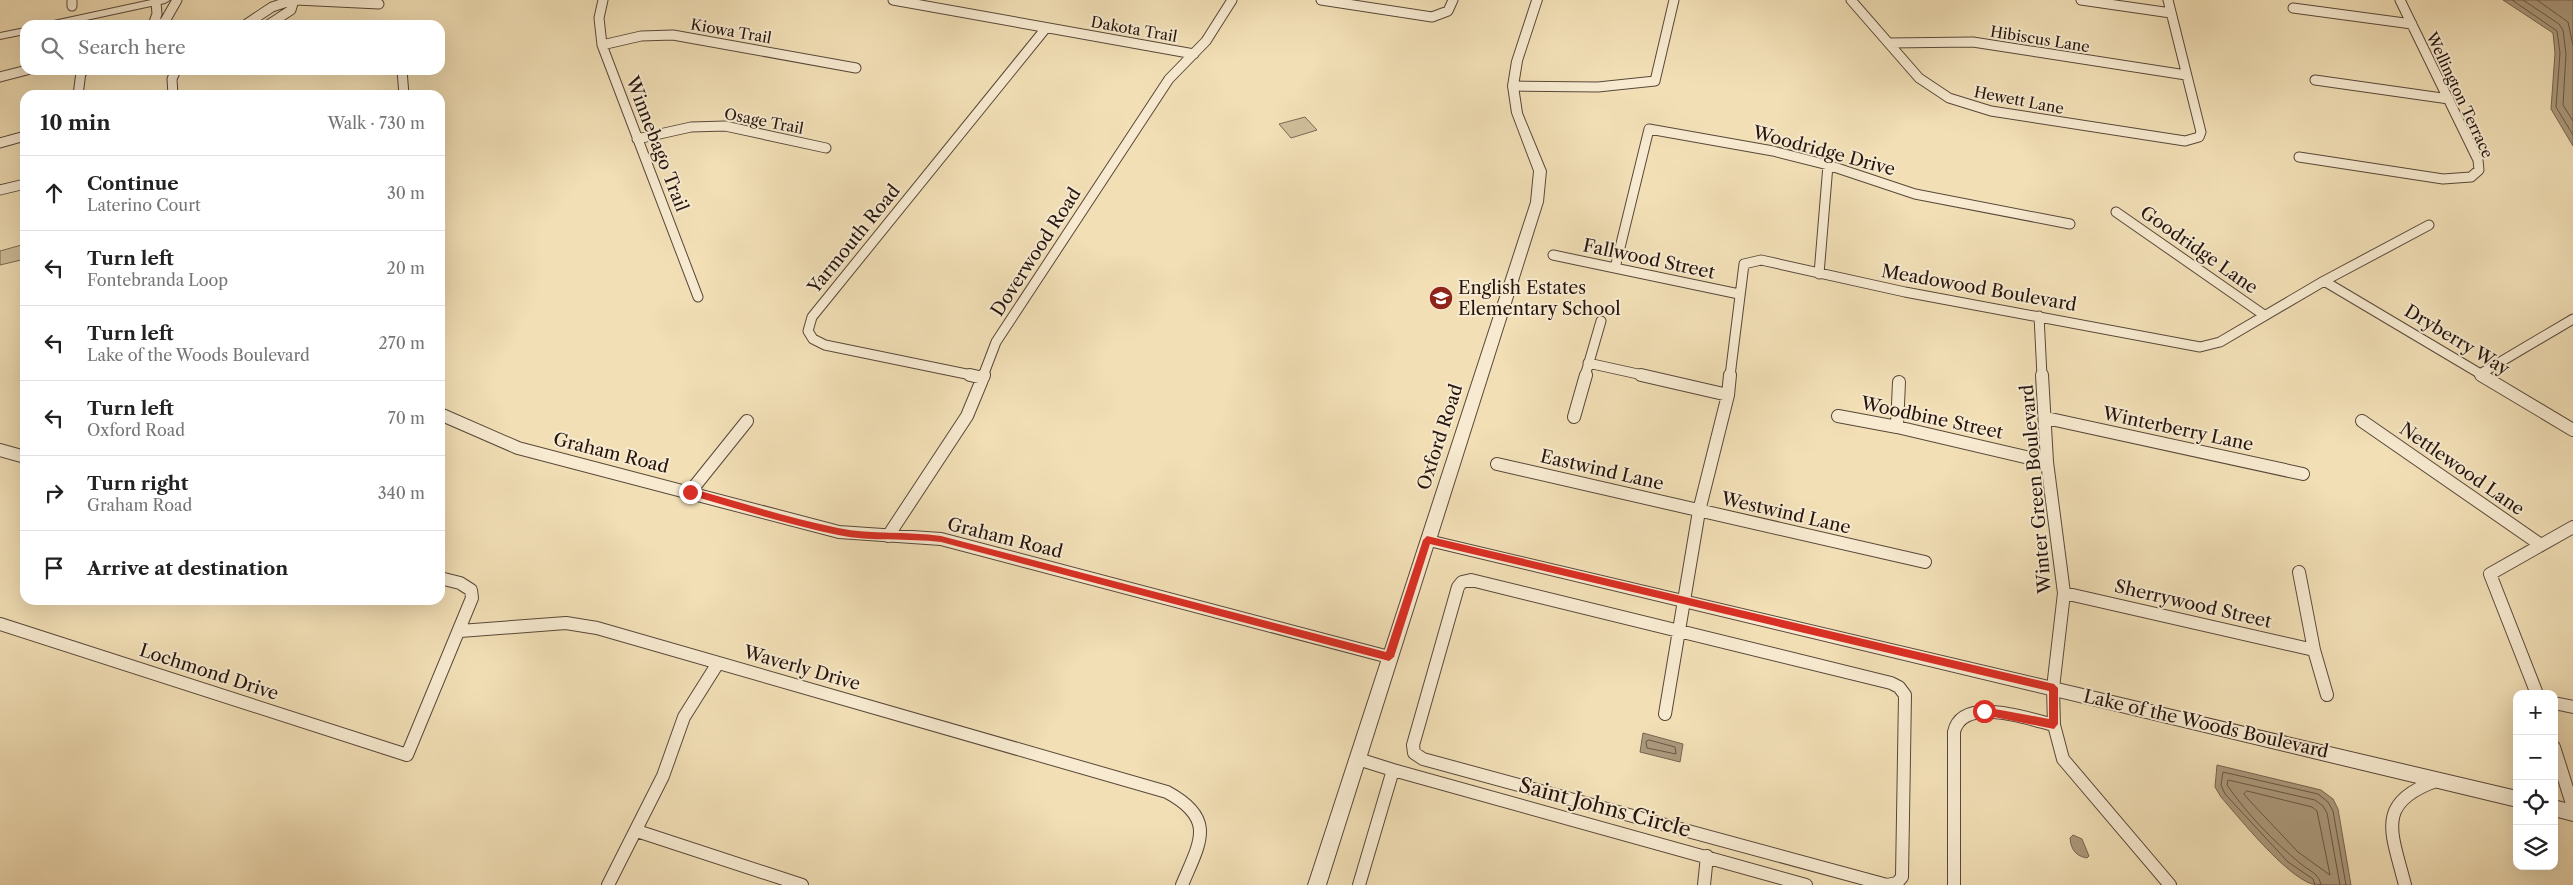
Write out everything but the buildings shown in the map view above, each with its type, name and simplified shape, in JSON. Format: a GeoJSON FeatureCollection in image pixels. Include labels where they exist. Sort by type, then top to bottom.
{"type":"FeatureCollection","features":[{"type":"Feature","properties":{"kind":"street"},"geometry":{"type":"LineString","coordinates":[[166,20],[177,0]]}},
{"type":"Feature","properties":{"kind":"street"},"geometry":{"type":"LineString","coordinates":[[276,20],[291,10],[294,0]]}},
{"type":"Feature","properties":{"kind":"street"},"geometry":{"type":"LineString","coordinates":[[252,20],[272,7],[294,0],[379,4]]}},
{"type":"Feature","properties":{"kind":"street","name":"Winnebago Trail"},"geometry":{"type":"LineString","coordinates":[[603,0],[599,18],[602,46],[698,296]]}},
{"type":"Feature","properties":{"kind":"street","name":"Dakota Trail"},"geometry":{"type":"LineString","coordinates":[[893,0],[1194,54]]}},
{"type":"Feature","properties":{"kind":"street","name":"Doverwood Road"},"geometry":{"type":"LineString","coordinates":[[888,536],[967,416],[996,342],[1169,79],[1206,41],[1232,0]]}},
{"type":"Feature","properties":{"kind":"street"},"geometry":{"type":"LineString","coordinates":[[1321,0],[1432,17],[1448,11],[1453,0]]}},
{"type":"Feature","properties":{"kind":"street","name":"Oxford Road"},"geometry":{"type":"LineString","coordinates":[[1317,885],[1537,202],[1540,171],[1517,113],[1513,86],[1517,61],[1536,0]]}},
{"type":"Feature","properties":{"kind":"street"},"geometry":{"type":"LineString","coordinates":[[1513,86],[1598,87],[1654,81],[1674,0]]}},
{"type":"Feature","properties":{"kind":"street","name":"Hewett Lane"},"geometry":{"type":"LineString","coordinates":[[1851,0],[1919,78],[1932,89],[1968,105],[2172,140],[2193,140],[2199,137],[2201,132],[2186,75]]}},
{"type":"Feature","properties":{"kind":"street"},"geometry":{"type":"LineString","coordinates":[[2081,0],[2171,13]]}},
{"type":"Feature","properties":{"kind":"street"},"geometry":{"type":"LineString","coordinates":[[2168,0],[2186,75]]}},
{"type":"Feature","properties":{"kind":"street","name":"Wellington Terrace"},"geometry":{"type":"LineString","coordinates":[[2300,157],[2443,179],[2471,177],[2479,170],[2478,160],[2400,0]]}},
{"type":"Feature","properties":{"kind":"street"},"geometry":{"type":"LineString","coordinates":[[73,20],[161,1],[155,20]]}},
{"type":"Feature","properties":{"kind":"street"},"geometry":{"type":"LineString","coordinates":[[2293,8],[2412,24]]}},
{"type":"Feature","properties":{"kind":"street","name":"Yarmouth Road"},"geometry":{"type":"LineString","coordinates":[[983,378],[825,345],[814,338],[808,330],[812,317],[1046,28]]}},
{"type":"Feature","properties":{"kind":"street"},"geometry":{"type":"LineString","coordinates":[[0,36],[20,31]]}},
{"type":"Feature","properties":{"kind":"street","name":"Kiowa Trail"},"geometry":{"type":"LineString","coordinates":[[602,46],[641,36],[673,34],[856,68]]}},
{"type":"Feature","properties":{"kind":"street","name":"Hibiscus Lane"},"geometry":{"type":"LineString","coordinates":[[1889,44],[1937,41],[1973,42],[2186,75]]}},
{"type":"Feature","properties":{"kind":"street"},"geometry":{"type":"LineString","coordinates":[[0,77],[20,72]]}},
{"type":"Feature","properties":{"kind":"street"},"geometry":{"type":"LineString","coordinates":[[79,90],[80,75]]}},
{"type":"Feature","properties":{"kind":"street"},"geometry":{"type":"LineString","coordinates":[[173,90],[174,75]]}},
{"type":"Feature","properties":{"kind":"street"},"geometry":{"type":"LineString","coordinates":[[402,75],[404,90]]}},
{"type":"Feature","properties":{"kind":"street"},"geometry":{"type":"LineString","coordinates":[[2314,80],[2449,99]]}},
{"type":"Feature","properties":{"kind":"street","name":"Osage Trail"},"geometry":{"type":"LineString","coordinates":[[637,139],[690,126],[708,125],[725,126],[826,148]]}},
{"type":"Feature","properties":{"kind":"street","name":"Woodridge Drive"},"geometry":{"type":"LineString","coordinates":[[1615,268],[1649,129],[1773,151],[1828,165],[1915,194],[2070,224]]}},
{"type":"Feature","properties":{"kind":"street"},"geometry":{"type":"LineString","coordinates":[[0,142],[20,137]]}},
{"type":"Feature","properties":{"kind":"street"},"geometry":{"type":"LineString","coordinates":[[1819,274],[1828,165]]}},
{"type":"Feature","properties":{"kind":"street"},"geometry":{"type":"LineString","coordinates":[[0,190],[20,185]]}},
{"type":"Feature","properties":{"kind":"street","name":"Goodridge Lane"},"geometry":{"type":"LineString","coordinates":[[2116,212],[2264,315]]}},
{"type":"Feature","properties":{"kind":"street","name":"Meadowood Boulevard"},"geometry":{"type":"LineString","coordinates":[[1699,511],[1728,395],[1744,264],[1761,260],[1905,292],[2200,346],[2220,342],[2324,281],[2430,225]]}},
{"type":"Feature","properties":{"kind":"street","name":"Fallwood Street"},"geometry":{"type":"LineString","coordinates":[[1553,255],[1739,294]]}},
{"type":"Feature","properties":{"kind":"street","name":"Dryberry Way"},"geometry":{"type":"LineString","coordinates":[[2324,281],[2573,430]]}},
{"type":"Feature","properties":{"kind":"street","name":"Winter Green Boulevard"},"geometry":{"type":"LineString","coordinates":[[2039,316],[2047,462],[2064,593],[2054,688],[2054,724],[2064,760],[2170,885]]}},
{"type":"Feature","properties":{"kind":"street"},"geometry":{"type":"LineString","coordinates":[[2480,374],[2573,319]]}},
{"type":"Feature","properties":{"kind":"street"},"geometry":{"type":"LineString","coordinates":[[1574,417],[1601,321]]}},
{"type":"Feature","properties":{"kind":"street"},"geometry":{"type":"LineString","coordinates":[[1588,363],[1728,395]]}},
{"type":"Feature","properties":{"kind":"street"},"geometry":{"type":"LineString","coordinates":[[1897,427],[1900,382]]}},
{"type":"Feature","properties":{"kind":"street","name":"Graham Road"},"geometry":{"type":"LineString","coordinates":[[445,416],[518,448],[839,532],[888,536],[914,535],[941,539],[1389,657]]}},
{"type":"Feature","properties":{"kind":"street","name":"Woodbine Street"},"geometry":{"type":"LineString","coordinates":[[1838,416],[1897,427],[2047,462]]}},
{"type":"Feature","properties":{"kind":"street","name":"Winterberry Lane"},"geometry":{"type":"LineString","coordinates":[[2046,418],[2303,474]]}},
{"type":"Feature","properties":{"kind":"street"},"geometry":{"type":"LineString","coordinates":[[690,492],[747,420]]}},
{"type":"Feature","properties":{"kind":"street","name":"Nettlewood Lane"},"geometry":{"type":"LineString","coordinates":[[2362,421],[2541,545]]}},
{"type":"Feature","properties":{"kind":"street"},"geometry":{"type":"LineString","coordinates":[[0,450],[20,456]]}},
{"type":"Feature","properties":{"kind":"street","name":"Eastwind Lane"},"geometry":{"type":"LineString","coordinates":[[1497,464],[1699,511]]}},
{"type":"Feature","properties":{"kind":"street","name":"Westwind Lane"},"geometry":{"type":"LineString","coordinates":[[1665,714],[1678,630],[1686,601],[1699,511],[1925,562]]}},
{"type":"Feature","properties":{"kind":"street"},"geometry":{"type":"LineString","coordinates":[[2535,690],[2490,574],[2573,527]]}},
{"type":"Feature","properties":{"kind":"street","name":"Lake of the Woods Boulevard"},"geometry":{"type":"LineString","coordinates":[[1427,540],[2513,798]]}},
{"type":"Feature","properties":{"kind":"street"},"geometry":{"type":"LineString","coordinates":[[2299,572],[2314,650],[2327,695]]}},
{"type":"Feature","properties":{"kind":"street"},"geometry":{"type":"LineString","coordinates":[[445,580],[471,590],[472,598],[460,631]]}},
{"type":"Feature","properties":{"kind":"street"},"geometry":{"type":"LineString","coordinates":[[1471,580],[1678,630],[1891,683],[1899,687],[1905,695],[1902,877],[1898,884],[1887,885],[1423,759],[1414,753],[1413,745],[1462,582],[1471,580]]}},
{"type":"Feature","properties":{"kind":"street","name":"Sherrywood Street"},"geometry":{"type":"LineString","coordinates":[[2064,593],[2314,650]]}},
{"type":"Feature","properties":{"kind":"street","name":"Waverly Drive"},"geometry":{"type":"LineString","coordinates":[[460,631],[566,623],[597,628],[1167,792],[1187,801],[1198,812],[1201,825],[1197,846],[1182,885]]}},
{"type":"Feature","properties":{"kind":"street","name":"Lochmond Drive"},"geometry":{"type":"LineString","coordinates":[[0,624],[407,755],[460,631]]}},
{"type":"Feature","properties":{"kind":"street"},"geometry":{"type":"LineString","coordinates":[[608,885],[637,831],[663,776],[684,717],[718,663]]}},
{"type":"Feature","properties":{"kind":"street"},"geometry":{"type":"LineString","coordinates":[[2558,704],[2573,707]]}},
{"type":"Feature","properties":{"kind":"street"},"geometry":{"type":"LineString","coordinates":[[1954,885],[1954,732],[1957,721],[1969,713],[1984,711],[2054,724]]}},
{"type":"Feature","properties":{"kind":"street","name":"Saint Johns Circle"},"geometry":{"type":"LineString","coordinates":[[1358,759],[1575,822],[1707,856],[1806,885]]}},
{"type":"Feature","properties":{"kind":"street"},"geometry":{"type":"LineString","coordinates":[[2558,760],[2573,807]]}},
{"type":"Feature","properties":{"kind":"street"},"geometry":{"type":"LineString","coordinates":[[1359,885],[1393,770]]}},
{"type":"Feature","properties":{"kind":"street"},"geometry":{"type":"LineString","coordinates":[[2405,885],[2392,818],[2394,808],[2402,796],[2415,788],[2440,780]]}},
{"type":"Feature","properties":{"kind":"street"},"geometry":{"type":"LineString","coordinates":[[2558,809],[2573,813]]}},
{"type":"Feature","properties":{"kind":"street"},"geometry":{"type":"LineString","coordinates":[[637,831],[802,885]]}},
{"type":"Feature","properties":{"kind":"street"},"geometry":{"type":"LineString","coordinates":[[1704,885],[1707,856]]}},
{"type":"Feature","properties":{"kind":"shaded area"},"geometry":{"type":"Polygon","coordinates":[[[1305,117],[1317,130],[1291,138],[1279,124],[1305,117]]]}},
{"type":"Feature","properties":{"kind":"shaded area"},"geometry":{"type":"Polygon","coordinates":[[[20,245],[20,260],[0,265],[0,251],[20,245]]]}},
{"type":"Feature","properties":{"kind":"water"},"geometry":{"type":"Polygon","coordinates":[[[2503,0],[2573,0],[2573,146],[2551,109],[2555,53],[2553,33],[2503,0]]]}},
{"type":"Feature","properties":{"kind":"water"},"geometry":{"type":"Polygon","coordinates":[[[1643,733],[1683,744],[1680,762],[1640,752],[1643,733]]]}},
{"type":"Feature","properties":{"kind":"water"},"geometry":{"type":"Polygon","coordinates":[[[2217,765],[2321,790],[2333,799],[2338,809],[2351,885],[2312,884],[2289,870],[2251,832],[2221,797],[2215,787],[2217,765]]]}},
{"type":"Feature","properties":{"kind":"water"},"geometry":{"type":"Polygon","coordinates":[[[2073,835],[2082,839],[2089,856],[2087,858],[2080,856],[2073,849],[2070,838],[2073,835]]]}},
{"type":"Feature","properties":{"kind":"place","name":"English Estates Elementary School"},"geometry":{"type":"Point","coordinates":[1441,298]}},
{"type":"Feature","properties":{"kind":"route"},"geometry":{"type":"LineString","coordinates":[[690,492],[839,532],[888,536],[914,535],[941,539],[1389,657],[1427,540],[2054,688],[2054,724],[1984,711]]}}]}
